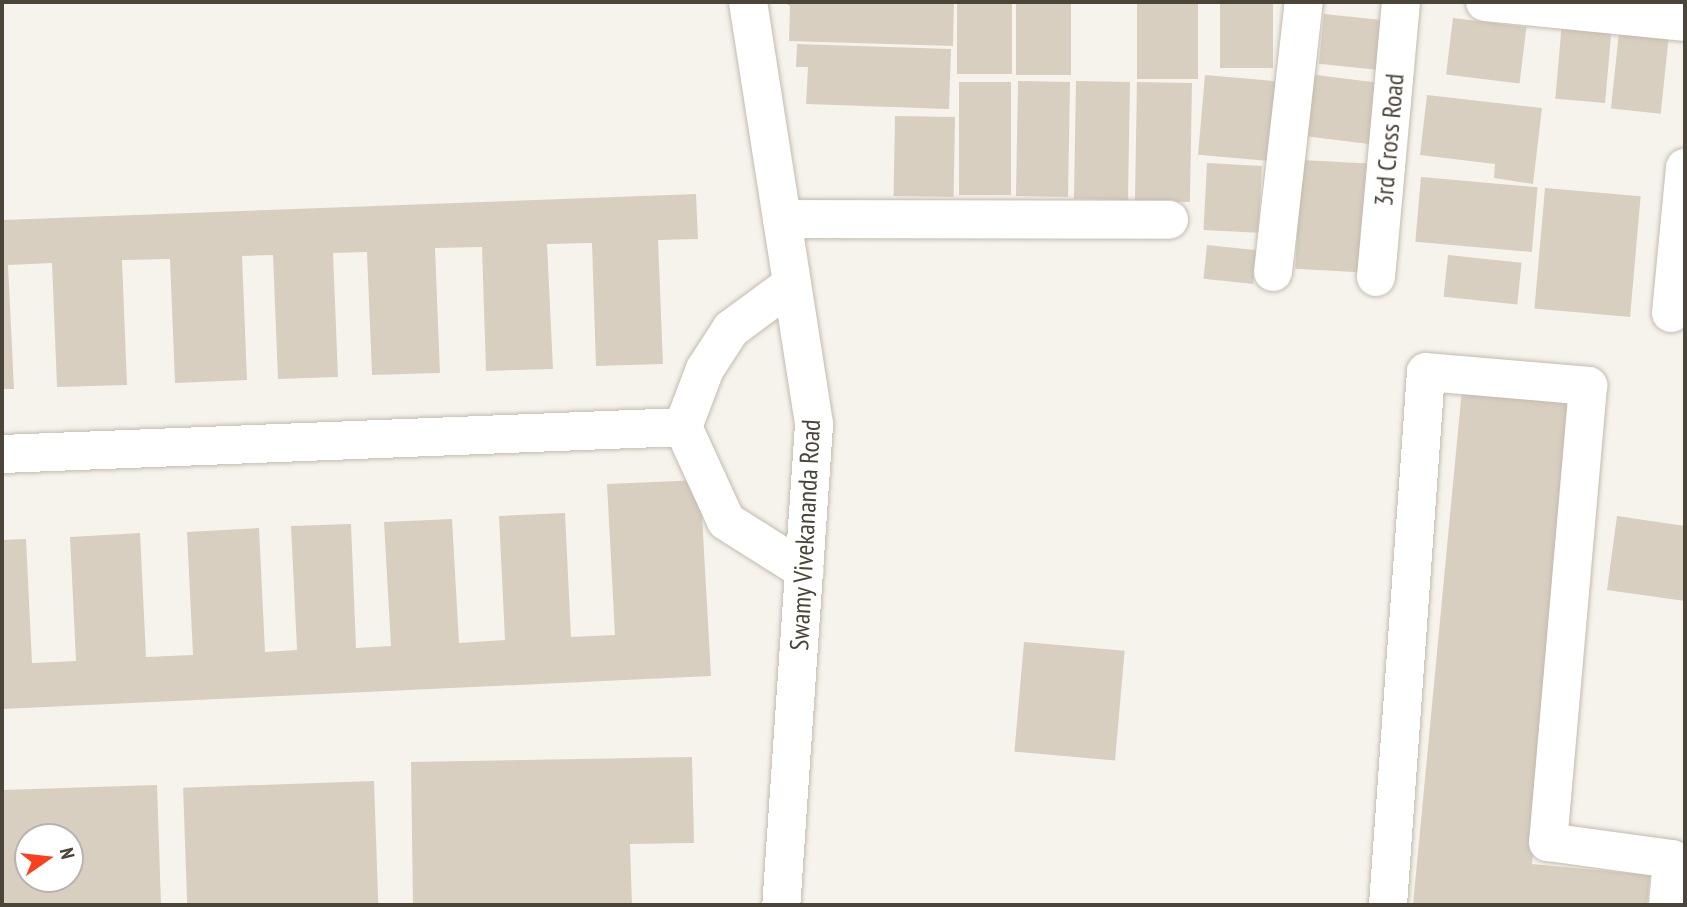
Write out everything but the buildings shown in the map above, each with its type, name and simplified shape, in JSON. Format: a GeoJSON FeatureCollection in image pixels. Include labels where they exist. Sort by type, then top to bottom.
{"type":"FeatureCollection","features":[{"type":"Feature","properties":{"kind":"street","name":"Swamy Vivekananda Road"},"geometry":{"type":"LineString","coordinates":[[748,2],[814,425],[781,905]]}},
{"type":"Feature","properties":{"kind":"street"},"geometry":{"type":"LineString","coordinates":[[1273,272],[1304,2]]}},
{"type":"Feature","properties":{"kind":"street","name":"3rd Cross Road"},"geometry":{"type":"LineString","coordinates":[[1376,277],[1401,2]]}},
{"type":"Feature","properties":{"kind":"street"},"geometry":{"type":"LineString","coordinates":[[1485,2],[1685,22]]}},
{"type":"Feature","properties":{"kind":"street"},"geometry":{"type":"LineString","coordinates":[[1671,313],[1685,168]]}},
{"type":"Feature","properties":{"kind":"street"},"geometry":{"type":"LineString","coordinates":[[782,219],[1168,220]]}},
{"type":"Feature","properties":{"kind":"street"},"geometry":{"type":"LineString","coordinates":[[792,284],[731,329],[705,369],[683,427],[726,522],[805,571]]}},
{"type":"Feature","properties":{"kind":"street"},"geometry":{"type":"LineString","coordinates":[[1388,905],[1426,372],[1588,386],[1548,842],[1672,859],[1668,905]]}},
{"type":"Feature","properties":{"kind":"street"},"geometry":{"type":"LineString","coordinates":[[2,454],[683,427]]}}]}
